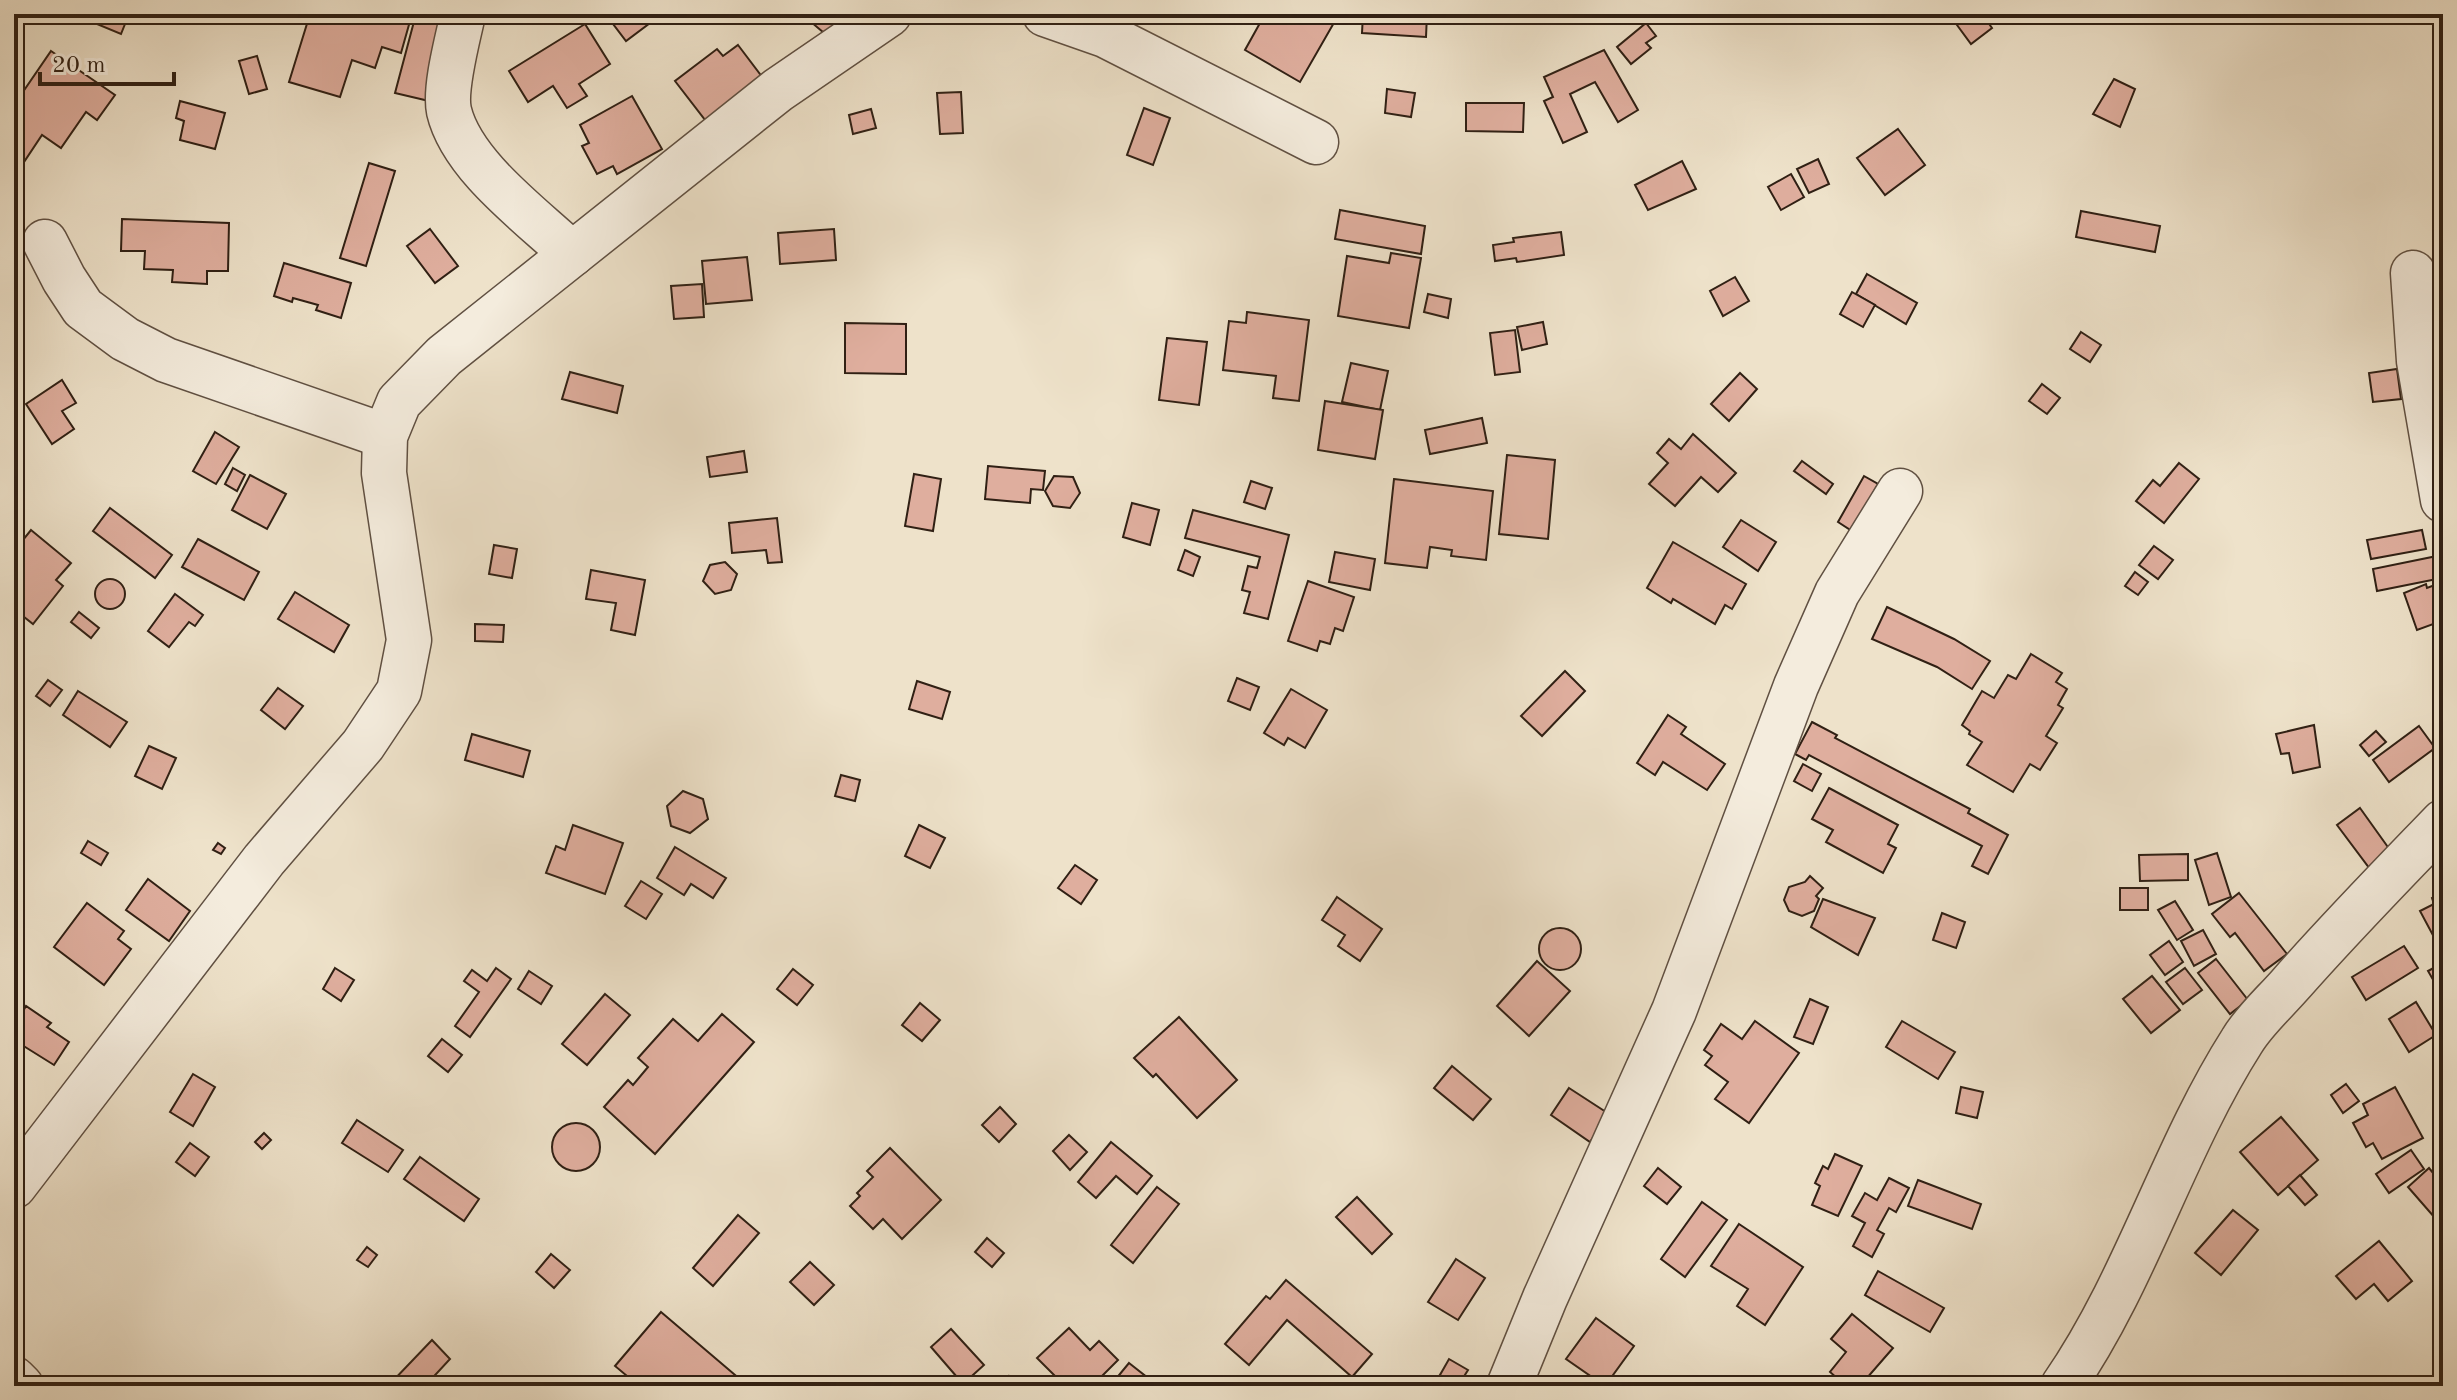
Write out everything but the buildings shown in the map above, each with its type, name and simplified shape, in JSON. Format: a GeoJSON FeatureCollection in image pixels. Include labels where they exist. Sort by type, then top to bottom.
{"type":"FeatureCollection","features":[{"type":"Feature","properties":{"kind":"street"},"geometry":{"type":"LineString","coordinates":[[463,14],[451,75],[449,110],[463,142],[483,170],[572,254]]}},
{"type":"Feature","properties":{"kind":"street"},"geometry":{"type":"LineString","coordinates":[[14,1186],[264,860],[363,745],[399,691],[409,640],[384,473],[385,436],[399,402],[444,356],[778,90],[889,14]]}},
{"type":"Feature","properties":{"kind":"street"},"geometry":{"type":"LineString","coordinates":[[1045,14],[1105,35],[1316,142]]}},
{"type":"Feature","properties":{"kind":"street"},"geometry":{"type":"LineString","coordinates":[[45,242],[83,308],[125,339],[166,360],[385,436]]}},
{"type":"Feature","properties":{"kind":"street"},"geometry":{"type":"LineString","coordinates":[[2413,273],[2419,361],[2443,500]]}},
{"type":"Feature","properties":{"kind":"street"},"geometry":{"type":"LineString","coordinates":[[1509,1386],[1545,1298],[1674,1011],[1796,686],[1837,593],[1900,491]]}},
{"type":"Feature","properties":{"kind":"street"},"geometry":{"type":"LineString","coordinates":[[2063,1386],[2090,1347],[2141,1246],[2206,1103],[2243,1039],[2325,945],[2443,822]]}},
{"type":"Feature","properties":{"kind":"street"},"geometry":{"type":"LineString","coordinates":[[14,1379],[21,1386]]}}]}
